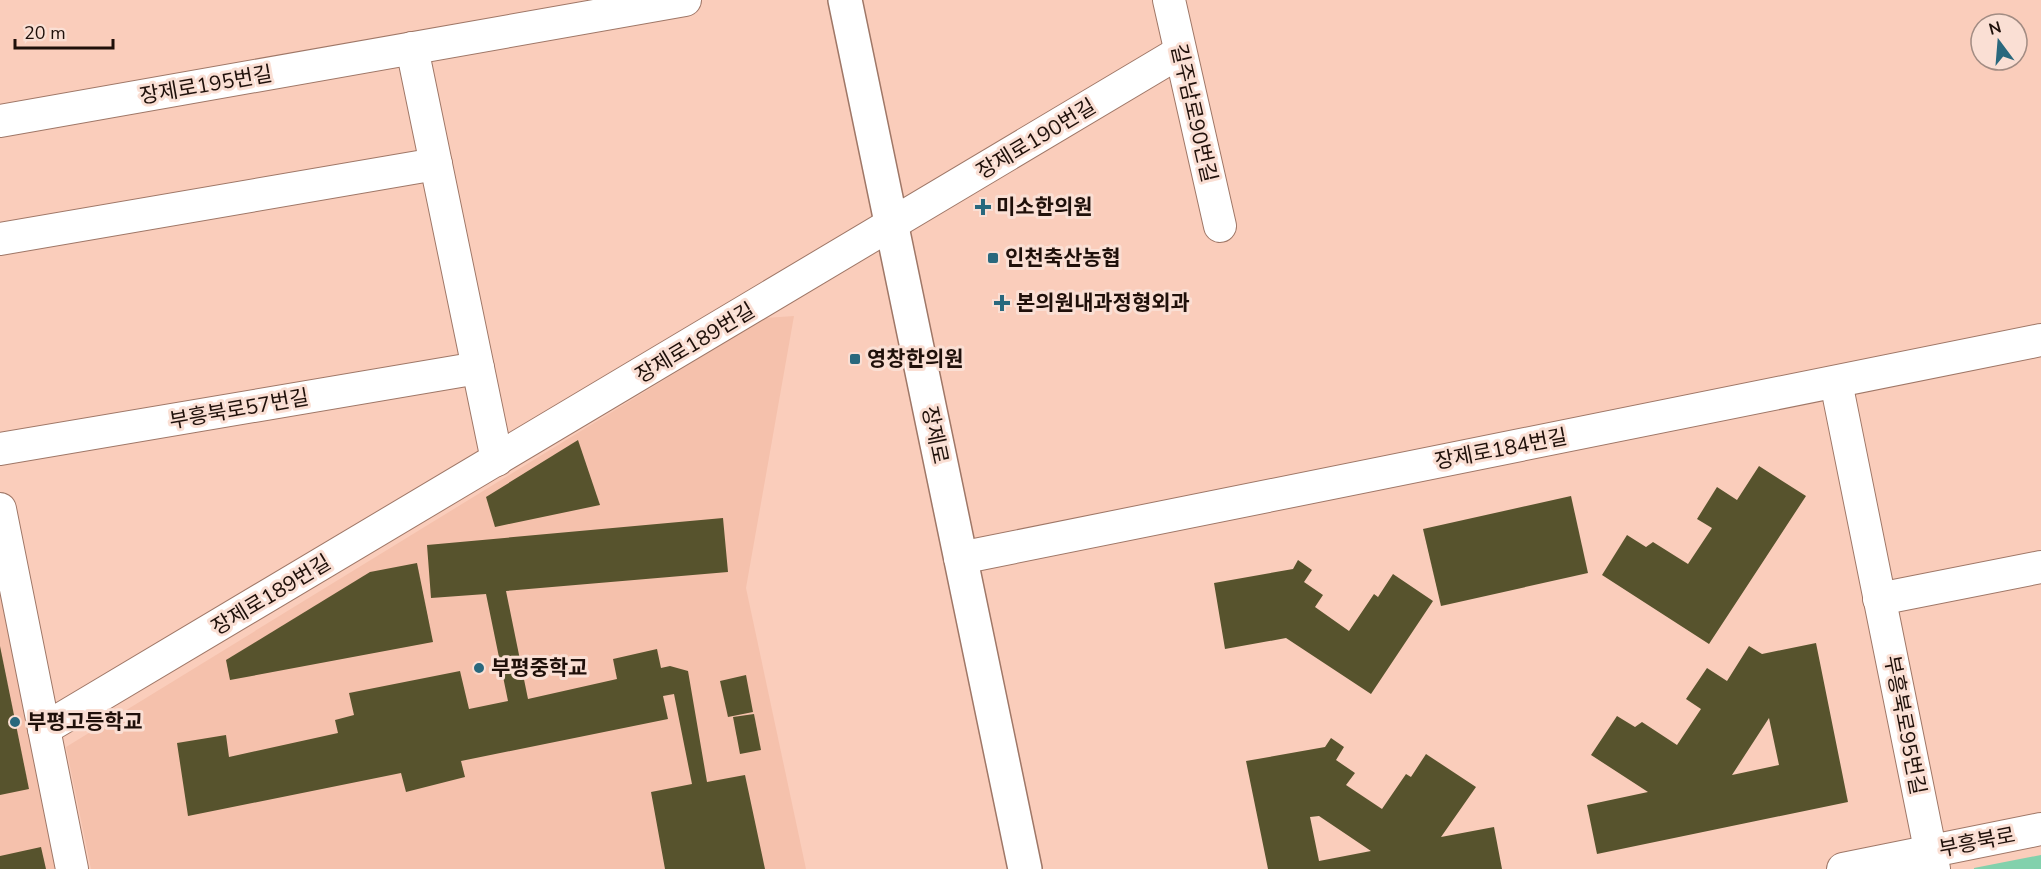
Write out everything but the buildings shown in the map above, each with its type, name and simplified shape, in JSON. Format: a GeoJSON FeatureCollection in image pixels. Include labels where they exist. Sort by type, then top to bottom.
{"type":"FeatureCollection","features":[{"type":"Feature","properties":{"kind":"main road","name":"장제로"},"geometry":{"type":"LineString","coordinates":[[845,0],[1024,869]]}},
{"type":"Feature","properties":{"kind":"street","name":"장제로195번길"},"geometry":{"type":"LineString","coordinates":[[0,121],[685,0]]}},
{"type":"Feature","properties":{"kind":"street","name":"길주남로90번길"},"geometry":{"type":"LineString","coordinates":[[1168,0],[1220,226]]}},
{"type":"Feature","properties":{"kind":"street"},"geometry":{"type":"LineString","coordinates":[[412,48],[497,460]]}},
{"type":"Feature","properties":{"kind":"street","name":"장제로190번길"},"geometry":{"type":"LineString","coordinates":[[892,226],[1180,52]]}},
{"type":"Feature","properties":{"kind":"street"},"geometry":{"type":"LineString","coordinates":[[0,239],[436,164]]}},
{"type":"Feature","properties":{"kind":"street","name":"장제로189번길"},"geometry":{"type":"LineString","coordinates":[[44,729],[892,226]]}},
{"type":"Feature","properties":{"kind":"street","name":"장제로184번길"},"geometry":{"type":"LineString","coordinates":[[960,558],[2041,340]]}},
{"type":"Feature","properties":{"kind":"street","name":"부흥북로57번길"},"geometry":{"type":"LineString","coordinates":[[0,450],[478,368]]}},
{"type":"Feature","properties":{"kind":"street","name":"부흥북로95번길"},"geometry":{"type":"LineString","coordinates":[[1836,382],[1932,860]]}},
{"type":"Feature","properties":{"kind":"street"},"geometry":{"type":"LineString","coordinates":[[0,509],[5,555],[44,729],[72,869]]}},
{"type":"Feature","properties":{"kind":"street"},"geometry":{"type":"LineString","coordinates":[[1879,599],[2041,567]]}},
{"type":"Feature","properties":{"kind":"street","name":"부흥북로"},"geometry":{"type":"LineString","coordinates":[[1843,869],[1932,860],[2041,829]]}},
{"type":"Feature","properties":{"kind":"shaded area","name":"부평중학교"},"geometry":{"type":"Polygon","coordinates":[[[794,316],[746,588],[806,869],[91,869],[66,747],[765,318],[794,316]]]}},
{"type":"Feature","properties":{"kind":"shaded area","name":"부평고등학교"},"geometry":{"type":"Polygon","coordinates":[[[0,576],[60,869],[0,869],[0,576]]]}},
{"type":"Feature","properties":{"kind":"green space"},"geometry":{"type":"Polygon","coordinates":[[[2041,855],[2041,869],[1974,869],[1974,868],[2041,855]]]}},
{"type":"Feature","properties":{"kind":"place","name":"미소한의원"},"geometry":{"type":"Point","coordinates":[983,207]}},
{"type":"Feature","properties":{"kind":"place","name":"인천축산농협"},"geometry":{"type":"Point","coordinates":[993,258]}},
{"type":"Feature","properties":{"kind":"place","name":"본의원내과정형외과"},"geometry":{"type":"Point","coordinates":[1002,303]}},
{"type":"Feature","properties":{"kind":"place","name":"영창한의원"},"geometry":{"type":"Point","coordinates":[855,359]}},
{"type":"Feature","properties":{"kind":"place","name":"부평중학교"},"geometry":{"type":"Point","coordinates":[479,668]}},
{"type":"Feature","properties":{"kind":"place","name":"부평고등학교"},"geometry":{"type":"Point","coordinates":[15,722]}}]}
